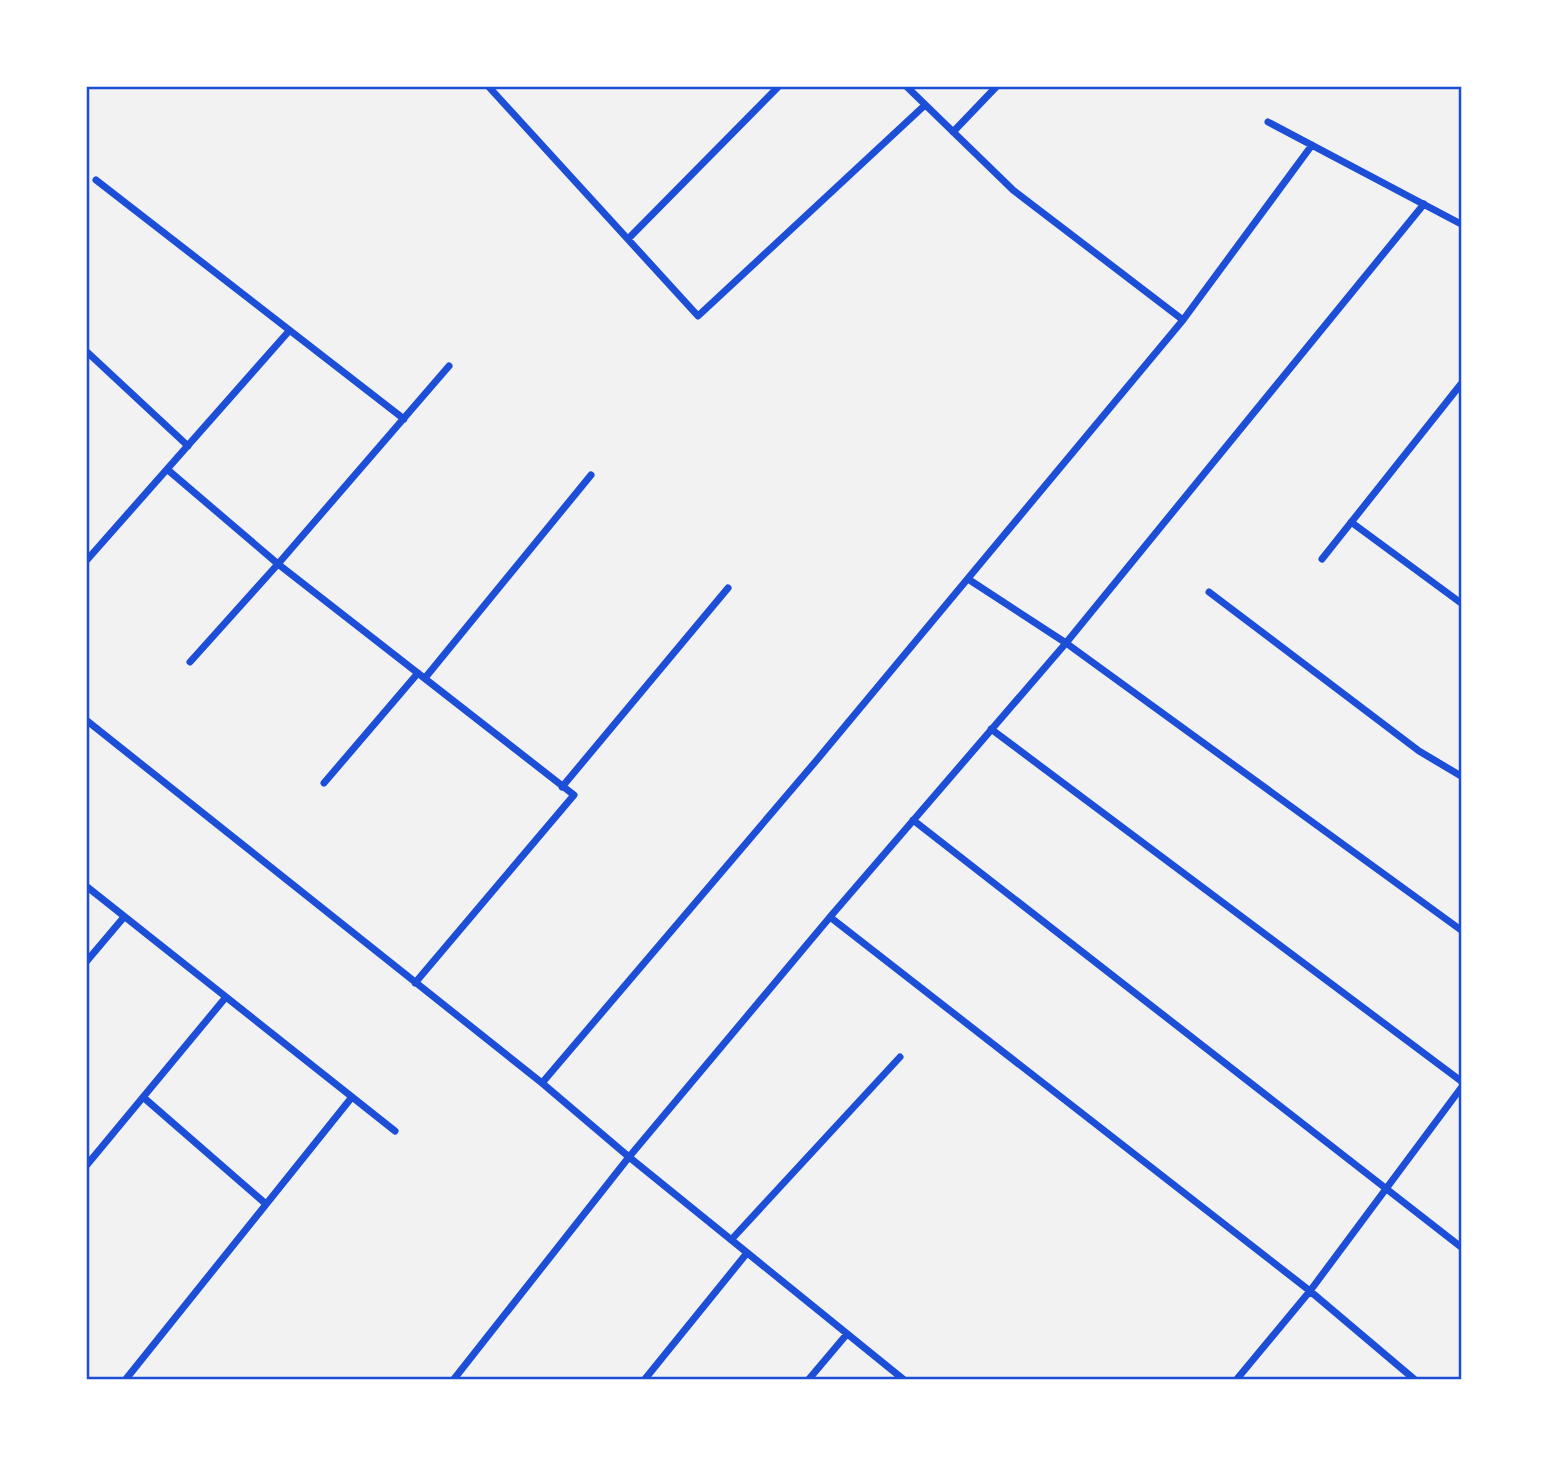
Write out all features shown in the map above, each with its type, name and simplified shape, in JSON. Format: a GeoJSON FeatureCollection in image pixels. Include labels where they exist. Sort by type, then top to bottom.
{"type":"FeatureCollection","features":[{"type":"Feature","properties":{"kind":"street"},"geometry":{"type":"LineString","coordinates":[[488,86],[698,316],[925,105]]}},
{"type":"Feature","properties":{"kind":"street"},"geometry":{"type":"LineString","coordinates":[[628,239],[779,86]]}},
{"type":"Feature","properties":{"kind":"street"},"geometry":{"type":"LineString","coordinates":[[906,86],[1013,190],[1183,320]]}},
{"type":"Feature","properties":{"kind":"street"},"geometry":{"type":"LineString","coordinates":[[953,132],[998,86]]}},
{"type":"Feature","properties":{"kind":"street"},"geometry":{"type":"LineString","coordinates":[[1268,122],[1461,224]]}},
{"type":"Feature","properties":{"kind":"street"},"geometry":{"type":"LineString","coordinates":[[542,1083],[816,761],[1183,320],[1312,145]]}},
{"type":"Feature","properties":{"kind":"street"},"geometry":{"type":"LineString","coordinates":[[96,180],[404,419]]}},
{"type":"Feature","properties":{"kind":"street"},"geometry":{"type":"LineString","coordinates":[[454,1379],[629,1157],[830,917],[1066,643],[1424,204]]}},
{"type":"Feature","properties":{"kind":"street"},"geometry":{"type":"LineString","coordinates":[[86,561],[289,331]]}},
{"type":"Feature","properties":{"kind":"street"},"geometry":{"type":"LineString","coordinates":[[86,351],[188,446]]}},
{"type":"Feature","properties":{"kind":"street"},"geometry":{"type":"LineString","coordinates":[[190,662],[450,366]]}},
{"type":"Feature","properties":{"kind":"street"},"geometry":{"type":"LineString","coordinates":[[1322,559],[1461,384]]}},
{"type":"Feature","properties":{"kind":"street"},"geometry":{"type":"LineString","coordinates":[[168,470],[278,564],[574,795],[415,983]]}},
{"type":"Feature","properties":{"kind":"street"},"geometry":{"type":"LineString","coordinates":[[324,783],[422,676],[591,475]]}},
{"type":"Feature","properties":{"kind":"street"},"geometry":{"type":"LineString","coordinates":[[1351,522],[1461,603]]}},
{"type":"Feature","properties":{"kind":"street"},"geometry":{"type":"LineString","coordinates":[[968,579],[1066,643],[1461,930]]}},
{"type":"Feature","properties":{"kind":"street"},"geometry":{"type":"LineString","coordinates":[[562,787],[728,588]]}},
{"type":"Feature","properties":{"kind":"street"},"geometry":{"type":"LineString","coordinates":[[1209,592],[1419,751],[1461,776]]}},
{"type":"Feature","properties":{"kind":"street"},"geometry":{"type":"LineString","coordinates":[[86,720],[542,1083],[629,1157],[904,1379]]}},
{"type":"Feature","properties":{"kind":"street"},"geometry":{"type":"LineString","coordinates":[[991,729],[1461,1081]]}},
{"type":"Feature","properties":{"kind":"street"},"geometry":{"type":"LineString","coordinates":[[913,820],[1461,1247]]}},
{"type":"Feature","properties":{"kind":"street"},"geometry":{"type":"LineString","coordinates":[[86,886],[395,1131]]}},
{"type":"Feature","properties":{"kind":"street"},"geometry":{"type":"LineString","coordinates":[[86,962],[124,917]]}},
{"type":"Feature","properties":{"kind":"street"},"geometry":{"type":"LineString","coordinates":[[830,917],[1310,1291],[1413,1379]]}},
{"type":"Feature","properties":{"kind":"street"},"geometry":{"type":"LineString","coordinates":[[86,1166],[226,998]]}},
{"type":"Feature","properties":{"kind":"street"},"geometry":{"type":"LineString","coordinates":[[731,1240],[900,1057]]}},
{"type":"Feature","properties":{"kind":"street"},"geometry":{"type":"LineString","coordinates":[[1237,1379],[1310,1291],[1461,1088]]}},
{"type":"Feature","properties":{"kind":"street"},"geometry":{"type":"LineString","coordinates":[[144,1097],[266,1204]]}},
{"type":"Feature","properties":{"kind":"street"},"geometry":{"type":"LineString","coordinates":[[126,1379],[352,1097]]}},
{"type":"Feature","properties":{"kind":"street"},"geometry":{"type":"LineString","coordinates":[[645,1379],[747,1253]]}},
{"type":"Feature","properties":{"kind":"street"},"geometry":{"type":"LineString","coordinates":[[810,1379],[847,1334]]}}]}
